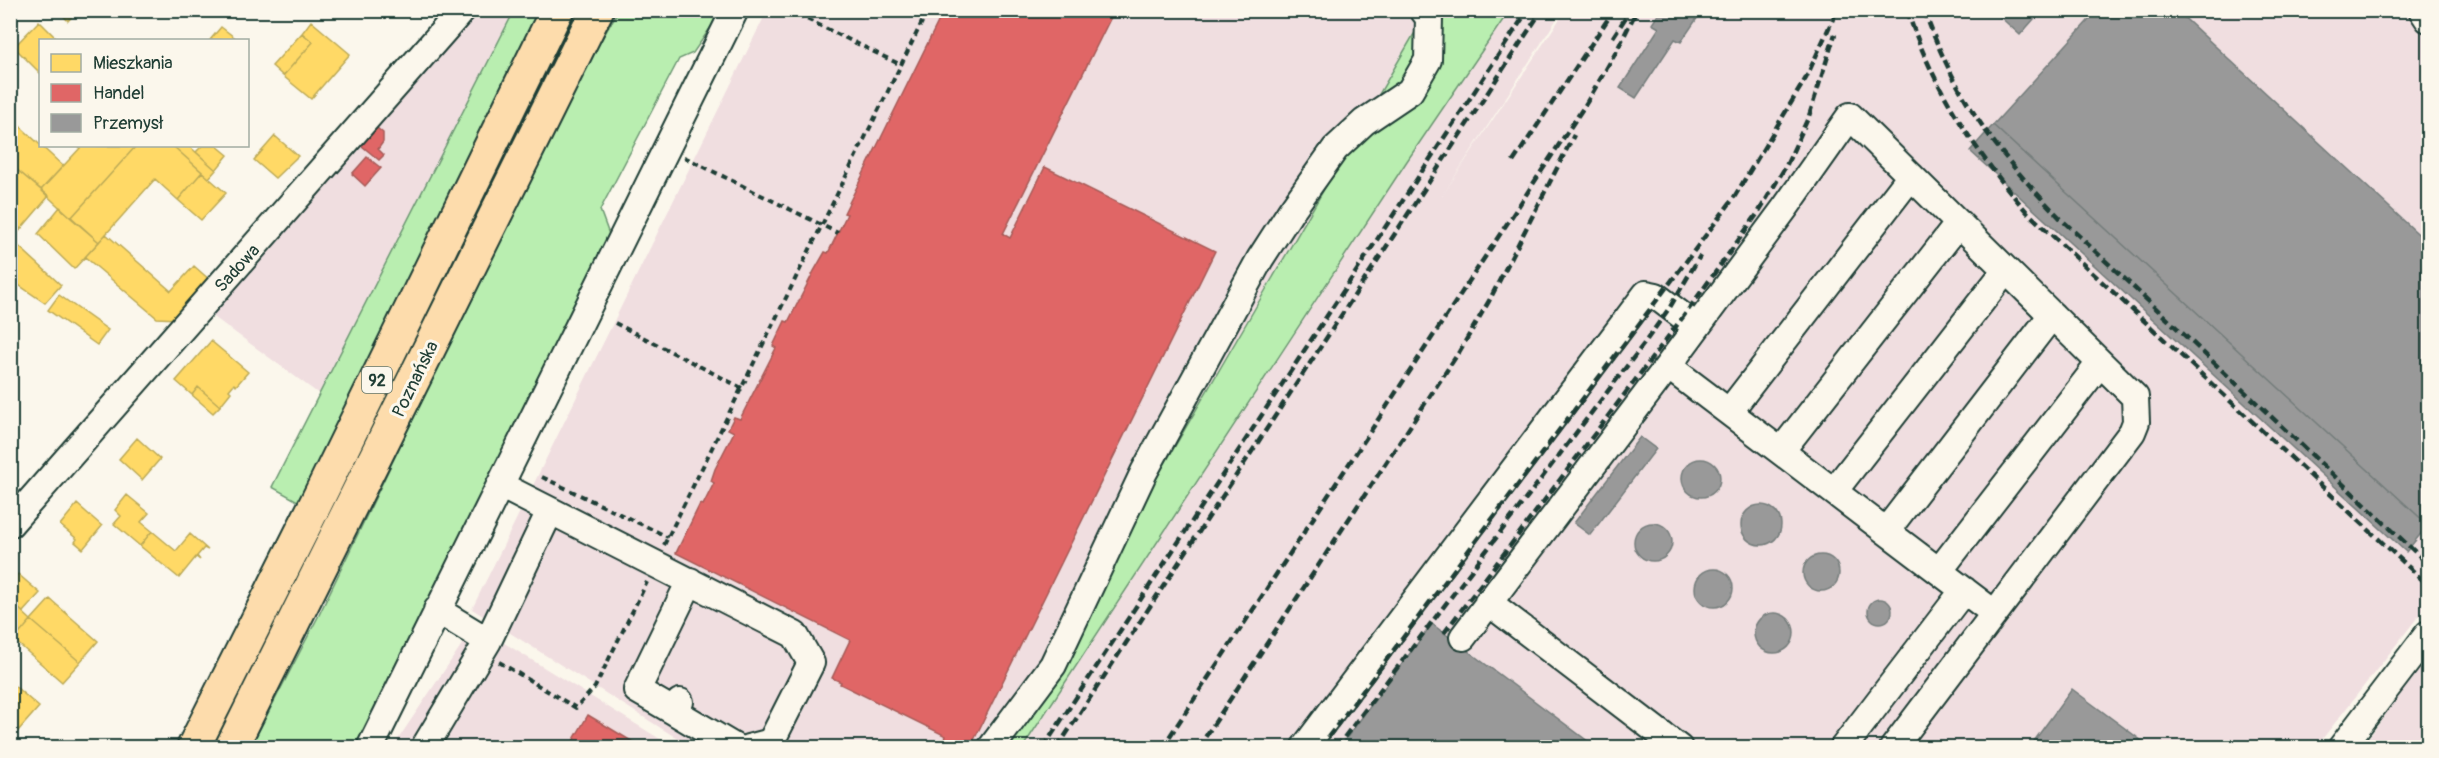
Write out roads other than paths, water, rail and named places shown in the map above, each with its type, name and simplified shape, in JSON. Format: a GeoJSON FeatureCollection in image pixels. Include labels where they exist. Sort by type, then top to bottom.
{"type":"FeatureCollection","features":[{"type":"Feature","properties":{"kind":"main road","name":"Poznańska"},"geometry":{"type":"LineString","coordinates":[[194,747],[557,10]]}},
{"type":"Feature","properties":{"kind":"main road","name":"Poznańska"},"geometry":{"type":"LineString","coordinates":[[231,747],[597,10]]}},
{"type":"Feature","properties":{"kind":"street","name":"Sadowa"},"geometry":{"type":"LineString","coordinates":[[10,524],[462,10]]}},
{"type":"Feature","properties":{"kind":"street"},"geometry":{"type":"LineString","coordinates":[[370,747],[735,10]]}},
{"type":"Feature","properties":{"kind":"street"},"geometry":{"type":"LineString","coordinates":[[991,747],[1053,665],[1144,472],[1260,259],[1335,149],[1364,122],[1410,91],[1428,60],[1430,18],[1423,10]]}},
{"type":"Feature","properties":{"kind":"street"},"geometry":{"type":"LineString","coordinates":[[2422,10],[2428,19]]}},
{"type":"Feature","properties":{"kind":"street"},"geometry":{"type":"LineString","coordinates":[[1463,637],[1697,327],[1850,116],[2135,397],[2136,422],[2133,432],[1893,747]]}},
{"type":"Feature","properties":{"kind":"street"},"geometry":{"type":"LineString","coordinates":[[1729,411],[1911,176]]}},
{"type":"Feature","properties":{"kind":"street"},"geometry":{"type":"LineString","coordinates":[[1781,452],[1959,223]]}},
{"type":"Feature","properties":{"kind":"street"},"geometry":{"type":"LineString","coordinates":[[1834,491],[2006,270]]}},
{"type":"Feature","properties":{"kind":"street"},"geometry":{"type":"LineString","coordinates":[[1304,747],[1646,294],[1656,296],[1697,327]]}},
{"type":"Feature","properties":{"kind":"street"},"geometry":{"type":"LineString","coordinates":[[1886,531],[2052,315]]}},
{"type":"Feature","properties":{"kind":"street"},"geometry":{"type":"LineString","coordinates":[[1939,571],[2100,363]]}},
{"type":"Feature","properties":{"kind":"street"},"geometry":{"type":"LineString","coordinates":[[1668,366],[1994,613]]}},
{"type":"Feature","properties":{"kind":"street"},"geometry":{"type":"LineString","coordinates":[[500,485],[795,635],[811,663],[771,742],[748,747]]}},
{"type":"Feature","properties":{"kind":"street"},"geometry":{"type":"LineString","coordinates":[[423,747],[485,646],[550,511]]}},
{"type":"Feature","properties":{"kind":"street"},"geometry":{"type":"LineString","coordinates":[[690,581],[637,690],[677,707],[724,736]]}},
{"type":"Feature","properties":{"kind":"street"},"geometry":{"type":"LineString","coordinates":[[1843,747],[1964,590]]}},
{"type":"Feature","properties":{"kind":"street"},"geometry":{"type":"LineString","coordinates":[[1488,602],[1679,747]]}},
{"type":"Feature","properties":{"kind":"street"},"geometry":{"type":"LineString","coordinates":[[437,610],[485,646]]}},
{"type":"Feature","properties":{"kind":"street"},"geometry":{"type":"LineString","coordinates":[[2341,747],[2428,633]]}},
{"type":"Feature","properties":{"kind":"railway"},"geometry":{"type":"LineString","coordinates":[[1043,748],[1528,10]]}},
{"type":"Feature","properties":{"kind":"railway"},"geometry":{"type":"LineString","coordinates":[[1057,748],[1542,10]]}},
{"type":"Feature","properties":{"kind":"railway"},"geometry":{"type":"LineString","coordinates":[[1513,162],[1614,10]]}},
{"type":"Feature","properties":{"kind":"railway"},"geometry":{"type":"LineString","coordinates":[[1162,748],[1587,102],[1637,10]]}},
{"type":"Feature","properties":{"kind":"railway"},"geometry":{"type":"LineString","coordinates":[[1320,748],[1733,199],[1806,78],[1837,10]]}},
{"type":"Feature","properties":{"kind":"railway"},"geometry":{"type":"LineString","coordinates":[[1907,10],[1929,65],[1957,117],[1990,166],[2027,212],[2428,585]]}},
{"type":"Feature","properties":{"kind":"railway"},"geometry":{"type":"LineString","coordinates":[[1924,10],[1936,42],[1965,98],[1998,148],[2039,195],[2062,220],[2428,564]]}},
{"type":"Feature","properties":{"kind":"railway"},"geometry":{"type":"LineString","coordinates":[[1613,37],[1626,17]]}},
{"type":"Feature","properties":{"kind":"railway"},"geometry":{"type":"LineString","coordinates":[[1444,633],[1683,317],[1758,213],[1786,166],[1809,116],[1835,34]]}},
{"type":"Feature","properties":{"kind":"railway"},"geometry":{"type":"LineString","coordinates":[[1198,748],[1459,352],[1489,301],[1574,135]]}},
{"type":"Feature","properties":{"kind":"railway"},"geometry":{"type":"LineString","coordinates":[[1336,748],[1643,345],[1670,307],[1700,256]]}}]}
